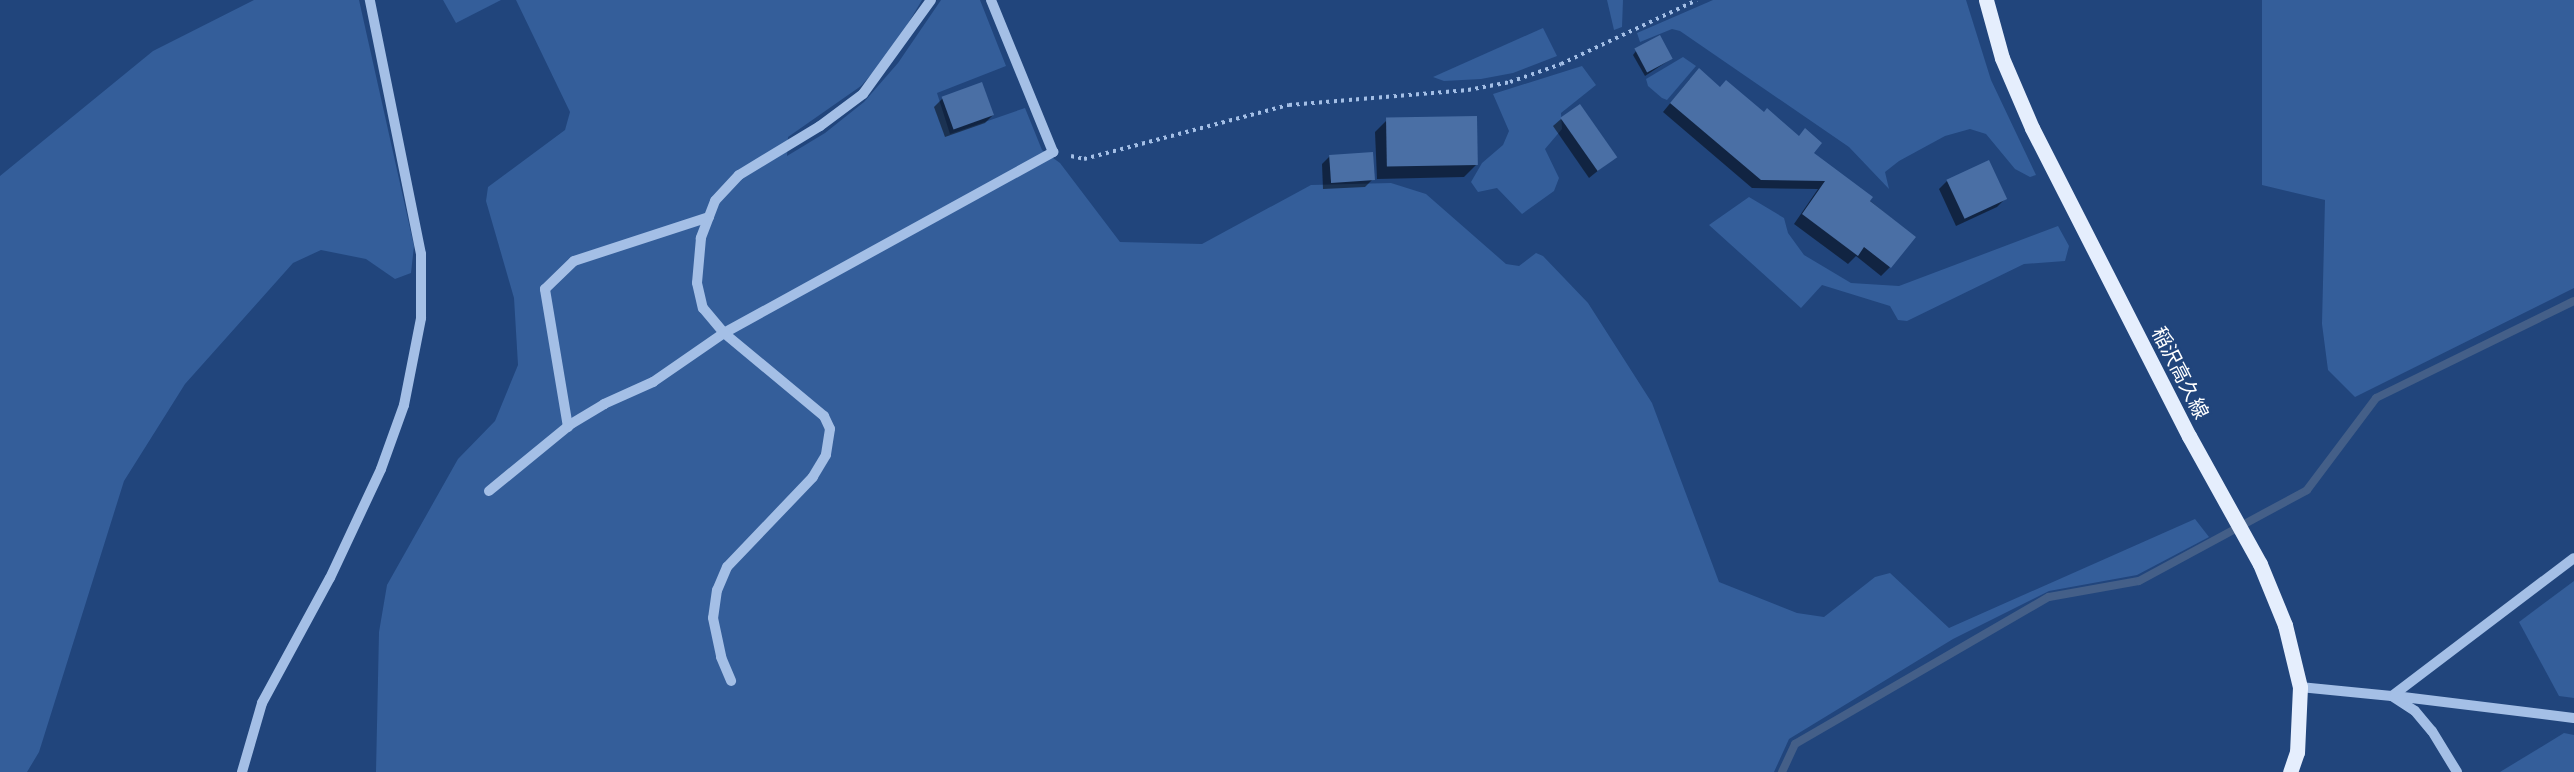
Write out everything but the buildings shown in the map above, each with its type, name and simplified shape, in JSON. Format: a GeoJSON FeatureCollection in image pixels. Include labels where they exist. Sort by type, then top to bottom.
{"type":"FeatureCollection","features":[{"type":"Feature","properties":{"kind":"main road","name":"稲沢高久線"},"geometry":{"type":"LineString","coordinates":[[1986,0],[2002,58],[2032,128],[2189,436],[2260,564],[2285,626],[2300,687],[2298,741],[2290,772]]}},
{"type":"Feature","properties":{"kind":"street"},"geometry":{"type":"LineString","coordinates":[[242,772],[262,704],[330,578],[381,469],[404,405],[419,328],[421,254],[370,0]]}},
{"type":"Feature","properties":{"kind":"street"},"geometry":{"type":"LineString","coordinates":[[731,681],[721,657],[713,618],[717,590],[727,567],[813,477],[826,455],[830,429],[824,416],[724,333],[703,308],[697,283],[701,238],[715,201],[739,175],[820,126],[863,93],[931,0]]}},
{"type":"Feature","properties":{"kind":"street"},"geometry":{"type":"LineString","coordinates":[[489,491],[568,427],[604,404],[653,382],[724,333],[1053,152],[991,0]]}},
{"type":"Feature","properties":{"kind":"street"},"geometry":{"type":"LineString","coordinates":[[568,427],[545,289],[574,261],[709,217]]}},
{"type":"Feature","properties":{"kind":"street"},"geometry":{"type":"LineString","coordinates":[[2392,696],[2574,558]]}},
{"type":"Feature","properties":{"kind":"street"},"geometry":{"type":"LineString","coordinates":[[2300,687],[2574,718]]}},
{"type":"Feature","properties":{"kind":"street"},"geometry":{"type":"LineString","coordinates":[[2392,696],[2415,711],[2432,731],[2457,772]]}},
{"type":"Feature","properties":{"kind":"path"},"geometry":{"type":"LineString","coordinates":[[1053,152],[1084,159],[1288,105],[1468,90],[1510,82],[1561,64],[1697,0]]}},
{"type":"Feature","properties":{"kind":"shaded area"},"geometry":{"type":"Polygon","coordinates":[[[254,0],[359,0],[414,246],[411,273],[395,279],[366,259],[321,250],[293,263],[185,384],[124,481],[39,752],[27,772],[0,772],[0,176],[153,51],[254,0]]]}},
{"type":"Feature","properties":{"kind":"shaded area"},"geometry":{"type":"Polygon","coordinates":[[[443,0],[501,0],[456,23],[443,0]]]}},
{"type":"Feature","properties":{"kind":"shaded area"},"geometry":{"type":"Polygon","coordinates":[[[516,0],[922,0],[891,52],[861,86],[788,137],[787,156],[825,133],[864,102],[898,63],[941,0],[980,0],[1006,66],[937,93],[950,134],[1025,108],[1042,150],[1060,163],[1120,242],[1202,244],[1311,185],[1391,183],[1426,194],[1506,264],[1519,266],[1536,253],[1543,256],[1588,303],[1652,403],[1719,582],[1797,613],[1824,617],[1875,577],[1890,573],[1949,628],[2195,519],[2209,537],[2137,575],[2049,591],[1953,639],[1789,739],[1774,772],[376,772],[379,632],[387,585],[458,459],[495,421],[518,365],[514,298],[486,201],[488,187],[565,130],[570,112],[516,0]]]}},
{"type":"Feature","properties":{"kind":"shaded area"},"geometry":{"type":"Polygon","coordinates":[[[1607,0],[1623,0],[1622,27],[1614,30],[1607,0]]]}},
{"type":"Feature","properties":{"kind":"shaded area"},"geometry":{"type":"Polygon","coordinates":[[[1713,0],[1966,0],[1991,80],[2036,175],[2030,177],[2015,169],[1986,134],[1970,129],[1945,136],[1899,161],[1885,172],[1889,189],[1849,147],[1680,31],[1672,29],[1640,42],[1637,33],[1713,0]]]}},
{"type":"Feature","properties":{"kind":"shaded area"},"geometry":{"type":"Polygon","coordinates":[[[2262,0],[2574,0],[2574,288],[2355,397],[2328,370],[2322,324],[2325,200],[2262,185],[2262,0]]]}},
{"type":"Feature","properties":{"kind":"shaded area"},"geometry":{"type":"Polygon","coordinates":[[[1543,28],[1557,56],[1513,73],[1481,79],[1444,81],[1433,77],[1543,28]]]}},
{"type":"Feature","properties":{"kind":"shaded area"},"geometry":{"type":"Polygon","coordinates":[[[1683,57],[1696,66],[1667,100],[1662,98],[1648,86],[1646,79],[1683,57]]]}},
{"type":"Feature","properties":{"kind":"shaded area"},"geometry":{"type":"Polygon","coordinates":[[[1582,66],[1596,85],[1561,113],[1562,129],[1545,149],[1559,178],[1554,191],[1522,214],[1497,188],[1478,192],[1471,182],[1482,163],[1503,145],[1509,131],[1493,94],[1582,66]]]}},
{"type":"Feature","properties":{"kind":"shaded area"},"geometry":{"type":"Polygon","coordinates":[[[1749,197],[1784,218],[1788,233],[1804,255],[1851,283],[1899,286],[2058,226],[2069,246],[2065,261],[2024,264],[1907,321],[1898,320],[1890,306],[1822,285],[1801,308],[1709,225],[1749,197]]]}},
{"type":"Feature","properties":{"kind":"shaded area"},"geometry":{"type":"Polygon","coordinates":[[[2574,581],[2574,698],[2559,696],[2519,622],[2574,581]]]}},
{"type":"Feature","properties":{"kind":"shaded area"},"geometry":{"type":"Polygon","coordinates":[[[2564,733],[2574,735],[2574,772],[2500,772],[2564,733]]]}},
{"type":"Feature","properties":{"kind":"waterway"},"geometry":{"type":"LineString","coordinates":[[1782,772],[1795,744],[2049,597],[2139,581],[2307,490],[2376,398],[2574,301]]}}]}
